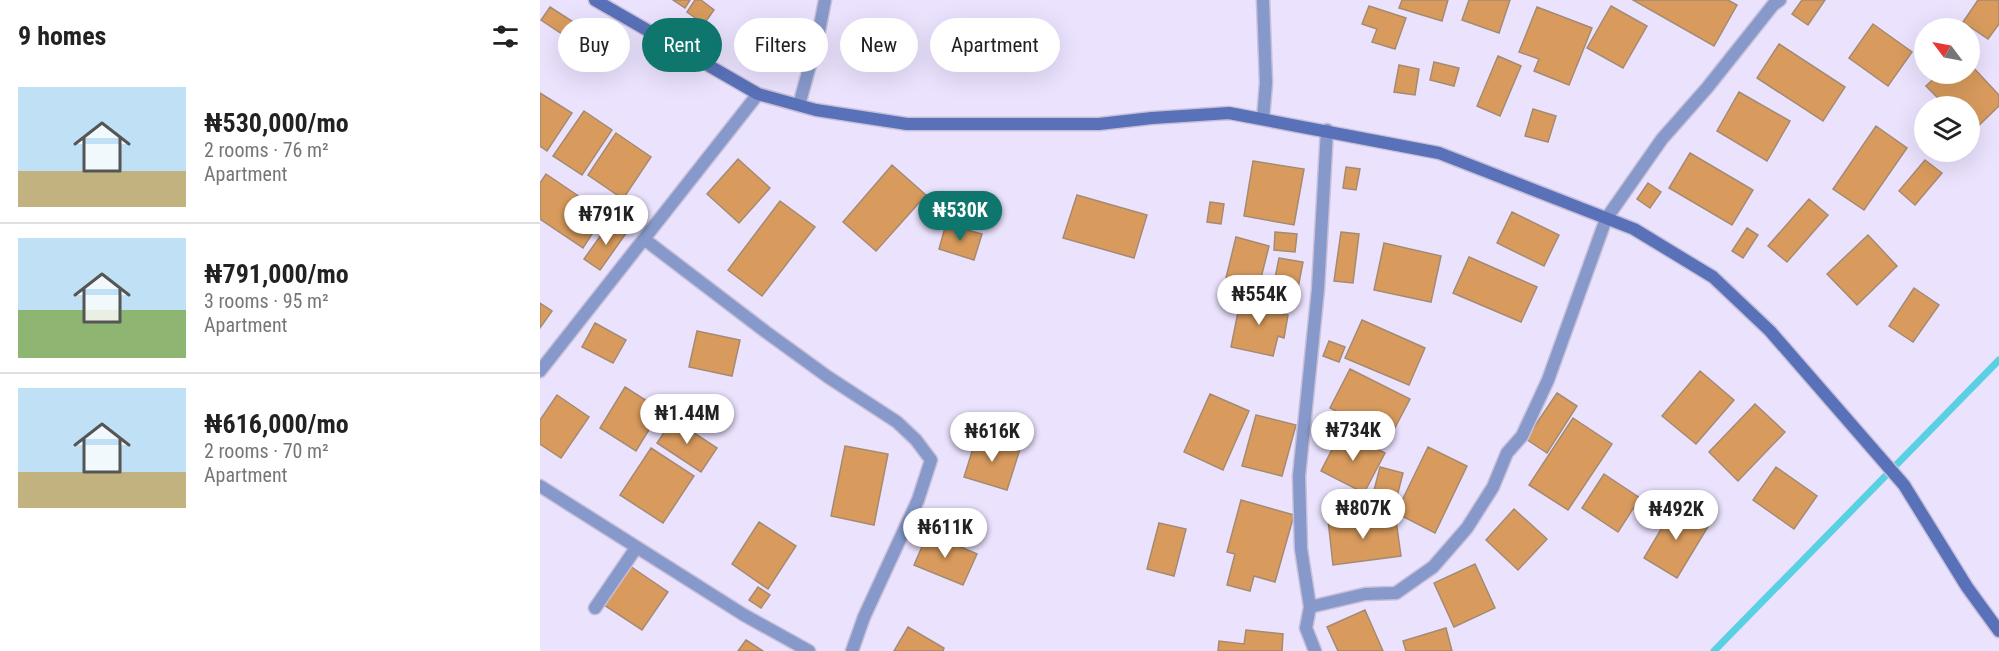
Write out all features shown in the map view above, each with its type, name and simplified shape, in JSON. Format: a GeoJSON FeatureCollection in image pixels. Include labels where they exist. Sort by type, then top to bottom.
{"type":"FeatureCollection","features":[{"type":"Feature","properties":{"kind":"street"},"geometry":{"type":"LineString","coordinates":[[595,0],[758,94],[816,110],[907,124],[1099,124],[1229,113],[1439,153],[1634,230],[1713,277],[1770,331],[1904,485],[1967,587],[1999,631]]}},
{"type":"Feature","properties":{"kind":"street"},"geometry":{"type":"LineString","coordinates":[[799,105],[818,36],[825,0]]}},
{"type":"Feature","properties":{"kind":"street"},"geometry":{"type":"LineString","coordinates":[[1263,0],[1266,83],[1263,119]]}},
{"type":"Feature","properties":{"kind":"street"},"geometry":{"type":"LineString","coordinates":[[1310,607],[1365,594],[1396,593],[1433,567],[1467,528],[1493,487],[1507,453],[1522,436],[1548,380],[1606,219],[1662,139],[1707,88],[1773,5],[1780,0]]}},
{"type":"Feature","properties":{"kind":"street"},"geometry":{"type":"LineString","coordinates":[[540,371],[758,94]]}},
{"type":"Feature","properties":{"kind":"street"},"geometry":{"type":"LineString","coordinates":[[1315,651],[1306,628],[1310,607],[1301,549],[1299,476],[1318,289],[1327,130]]}},
{"type":"Feature","properties":{"kind":"street"},"geometry":{"type":"LineString","coordinates":[[644,239],[828,377],[897,422],[916,440],[931,460],[918,500],[864,617],[852,651]]}},
{"type":"Feature","properties":{"kind":"street"},"geometry":{"type":"LineString","coordinates":[[540,486],[744,615],[808,651]]}},
{"type":"Feature","properties":{"kind":"street"},"geometry":{"type":"LineString","coordinates":[[595,608],[636,548]]}},
{"type":"Feature","properties":{"kind":"building"},"geometry":{"type":"Polygon","coordinates":[[[673,0],[690,0],[685,8],[673,0]]]}},
{"type":"Feature","properties":{"kind":"building"},"geometry":{"type":"Polygon","coordinates":[[[695,0],[701,0],[714,10],[708,18],[696,18],[687,12],[695,0]]]}},
{"type":"Feature","properties":{"kind":"building"},"geometry":{"type":"Polygon","coordinates":[[[1402,0],[1448,0],[1442,21],[1399,8],[1402,0]]]}},
{"type":"Feature","properties":{"kind":"building"},"geometry":{"type":"Polygon","coordinates":[[[1469,0],[1510,0],[1499,33],[1462,20],[1469,0]]]}},
{"type":"Feature","properties":{"kind":"building"},"geometry":{"type":"Polygon","coordinates":[[[1633,0],[1728,0],[1737,5],[1714,46],[1633,0]]]}},
{"type":"Feature","properties":{"kind":"building"},"geometry":{"type":"Polygon","coordinates":[[[1802,0],[1825,0],[1808,25],[1792,14],[1802,0]]]}},
{"type":"Feature","properties":{"kind":"building"},"geometry":{"type":"Polygon","coordinates":[[[1978,0],[1999,0],[1999,24],[1988,39],[1980,34],[1980,18],[1966,18],[1978,0]]]}},
{"type":"Feature","properties":{"kind":"building"},"geometry":{"type":"Polygon","coordinates":[[[1369,6],[1406,18],[1395,49],[1372,42],[1377,29],[1362,24],[1369,6]]]}},
{"type":"Feature","properties":{"kind":"building"},"geometry":{"type":"Polygon","coordinates":[[[1611,6],[1647,26],[1623,68],[1587,48],[1611,6]]]}},
{"type":"Feature","properties":{"kind":"building"},"geometry":{"type":"Polygon","coordinates":[[[550,7],[567,18],[558,18],[558,31],[541,20],[550,7]]]}},
{"type":"Feature","properties":{"kind":"building"},"geometry":{"type":"Polygon","coordinates":[[[1537,7],[1592,28],[1569,85],[1534,71],[1539,59],[1519,52],[1537,7]]]}},
{"type":"Feature","properties":{"kind":"building"},"geometry":{"type":"Polygon","coordinates":[[[1873,24],[1912,52],[1888,86],[1849,58],[1873,24]]]}},
{"type":"Feature","properties":{"kind":"building"},"geometry":{"type":"Polygon","coordinates":[[[1779,44],[1845,87],[1823,121],[1757,78],[1779,44]]]}},
{"type":"Feature","properties":{"kind":"building"},"geometry":{"type":"Polygon","coordinates":[[[1498,56],[1521,66],[1500,116],[1477,106],[1498,56]]]}},
{"type":"Feature","properties":{"kind":"building"},"geometry":{"type":"Polygon","coordinates":[[[1434,62],[1459,68],[1454,86],[1430,80],[1434,62]]]}},
{"type":"Feature","properties":{"kind":"building"},"geometry":{"type":"Polygon","coordinates":[[[1399,65],[1419,69],[1415,95],[1394,92],[1399,65]]]}},
{"type":"Feature","properties":{"kind":"building"},"geometry":{"type":"Polygon","coordinates":[[[1980,75],[1999,95],[1999,106],[1980,124],[1980,96],[1936,96],[1926,86],[1928,84],[1980,84],[1980,75]]]}},
{"type":"Feature","properties":{"kind":"building"},"geometry":{"type":"Polygon","coordinates":[[[1739,92],[1790,121],[1767,161],[1717,131],[1739,92]]]}},
{"type":"Feature","properties":{"kind":"building"},"geometry":{"type":"Polygon","coordinates":[[[540,93],[572,113],[547,151],[540,146],[540,93]]]}},
{"type":"Feature","properties":{"kind":"building"},"geometry":{"type":"Polygon","coordinates":[[[1533,109],[1556,116],[1548,142],[1525,136],[1533,109]]]}},
{"type":"Feature","properties":{"kind":"building"},"geometry":{"type":"Polygon","coordinates":[[[584,111],[612,130],[582,175],[553,156],[584,111]]]}},
{"type":"Feature","properties":{"kind":"building"},"geometry":{"type":"Polygon","coordinates":[[[1876,126],[1907,148],[1864,210],[1833,189],[1876,126]]]}},
{"type":"Feature","properties":{"kind":"building"},"geometry":{"type":"Polygon","coordinates":[[[616,133],[651,157],[623,199],[588,175],[616,133]]]}},
{"type":"Feature","properties":{"kind":"building"},"geometry":{"type":"Polygon","coordinates":[[[1690,153],[1753,190],[1732,225],[1669,188],[1690,153]]]}},
{"type":"Feature","properties":{"kind":"building"},"geometry":{"type":"Polygon","coordinates":[[[738,159],[770,188],[739,223],[707,194],[738,159]]]}},
{"type":"Feature","properties":{"kind":"building"},"geometry":{"type":"Polygon","coordinates":[[[1253,161],[1304,169],[1294,225],[1244,216],[1253,161]]]}},
{"type":"Feature","properties":{"kind":"building"},"geometry":{"type":"Polygon","coordinates":[[[1923,162],[1928,162],[1942,173],[1915,205],[1899,191],[1923,162]]]}},
{"type":"Feature","properties":{"kind":"building"},"geometry":{"type":"Polygon","coordinates":[[[892,165],[926,195],[876,251],[843,222],[892,165]]]}},
{"type":"Feature","properties":{"kind":"building"},"geometry":{"type":"Polygon","coordinates":[[[1346,167],[1360,169],[1356,190],[1343,188],[1346,167]]]}},
{"type":"Feature","properties":{"kind":"building"},"geometry":{"type":"Polygon","coordinates":[[[546,174],[605,214],[583,248],[540,219],[540,183],[546,174]]]}},
{"type":"Feature","properties":{"kind":"building"},"geometry":{"type":"Polygon","coordinates":[[[1648,183],[1661,192],[1650,208],[1637,199],[1648,183]]]}},
{"type":"Feature","properties":{"kind":"building"},"geometry":{"type":"Polygon","coordinates":[[[1077,195],[1147,215],[1134,258],[1063,238],[1077,195]]]}},
{"type":"Feature","properties":{"kind":"building"},"geometry":{"type":"Polygon","coordinates":[[[1809,199],[1828,215],[1787,262],[1768,246],[1809,199]]]}},
{"type":"Feature","properties":{"kind":"building"},"geometry":{"type":"Polygon","coordinates":[[[780,201],[815,227],[762,296],[728,270],[780,201]]]}},
{"type":"Feature","properties":{"kind":"building"},"geometry":{"type":"Polygon","coordinates":[[[1210,202],[1224,204],[1221,224],[1207,222],[1210,202]]]}},
{"type":"Feature","properties":{"kind":"building"},"geometry":{"type":"Polygon","coordinates":[[[1512,212],[1559,235],[1544,266],[1497,243],[1512,212]]]}},
{"type":"Feature","properties":{"kind":"building"},"geometry":{"type":"Polygon","coordinates":[[[611,221],[627,232],[600,270],[584,259],[611,221]]]}},
{"type":"Feature","properties":{"kind":"building"},"geometry":{"type":"Polygon","coordinates":[[[946,224],[982,234],[974,260],[939,249],[946,224]]]}},
{"type":"Feature","properties":{"kind":"building"},"geometry":{"type":"Polygon","coordinates":[[[1747,228],[1758,235],[1743,258],[1732,251],[1747,228]]]}},
{"type":"Feature","properties":{"kind":"building"},"geometry":{"type":"Polygon","coordinates":[[[1275,232],[1297,234],[1295,252],[1274,250],[1275,232]]]}},
{"type":"Feature","properties":{"kind":"building"},"geometry":{"type":"Polygon","coordinates":[[[1341,232],[1359,234],[1353,283],[1334,281],[1341,232]]]}},
{"type":"Feature","properties":{"kind":"building"},"geometry":{"type":"Polygon","coordinates":[[[1868,235],[1897,266],[1857,305],[1827,274],[1868,235]]]}},
{"type":"Feature","properties":{"kind":"building"},"geometry":{"type":"Polygon","coordinates":[[[1236,237],[1269,246],[1258,290],[1225,282],[1236,237]]]}},
{"type":"Feature","properties":{"kind":"building"},"geometry":{"type":"Polygon","coordinates":[[[1384,243],[1441,256],[1431,302],[1374,290],[1384,243]]]}},
{"type":"Feature","properties":{"kind":"building"},"geometry":{"type":"Polygon","coordinates":[[[1469,257],[1537,287],[1521,322],[1453,293],[1469,257]]]}},
{"type":"Feature","properties":{"kind":"building"},"geometry":{"type":"Polygon","coordinates":[[[1279,258],[1303,262],[1296,298],[1272,293],[1279,258]]]}},
{"type":"Feature","properties":{"kind":"building"},"geometry":{"type":"Polygon","coordinates":[[[1914,288],[1939,305],[1913,342],[1889,326],[1914,288]]]}},
{"type":"Feature","properties":{"kind":"building"},"geometry":{"type":"Polygon","coordinates":[[[1241,297],[1284,305],[1282,314],[1288,315],[1284,338],[1278,336],[1273,356],[1231,347],[1241,297]]]}},
{"type":"Feature","properties":{"kind":"building"},"geometry":{"type":"Polygon","coordinates":[[[540,303],[552,311],[540,328],[540,303]]]}},
{"type":"Feature","properties":{"kind":"building"},"geometry":{"type":"Polygon","coordinates":[[[1362,320],[1425,348],[1409,385],[1345,358],[1362,320]]]}},
{"type":"Feature","properties":{"kind":"building"},"geometry":{"type":"Polygon","coordinates":[[[595,323],[626,340],[613,363],[582,347],[595,323]]]}},
{"type":"Feature","properties":{"kind":"building"},"geometry":{"type":"Polygon","coordinates":[[[697,331],[740,340],[732,376],[689,367],[697,331]]]}},
{"type":"Feature","properties":{"kind":"building"},"geometry":{"type":"Polygon","coordinates":[[[1329,341],[1345,347],[1339,362],[1323,356],[1329,341]]]}},
{"type":"Feature","properties":{"kind":"building"},"geometry":{"type":"Polygon","coordinates":[[[1350,369],[1410,399],[1389,439],[1330,408],[1350,369]]]}},
{"type":"Feature","properties":{"kind":"building"},"geometry":{"type":"Polygon","coordinates":[[[1700,371],[1734,400],[1696,444],[1662,416],[1700,371]]]}},
{"type":"Feature","properties":{"kind":"building"},"geometry":{"type":"Polygon","coordinates":[[[625,387],[661,410],[636,451],[600,428],[625,387]]]}},
{"type":"Feature","properties":{"kind":"building"},"geometry":{"type":"Polygon","coordinates":[[[1557,393],[1577,406],[1547,453],[1526,439],[1557,393]]]}},
{"type":"Feature","properties":{"kind":"building"},"geometry":{"type":"Polygon","coordinates":[[[1210,394],[1249,411],[1223,470],[1184,452],[1210,394]]]}},
{"type":"Feature","properties":{"kind":"building"},"geometry":{"type":"Polygon","coordinates":[[[557,395],[589,417],[561,458],[540,444],[540,420],[557,395]]]}},
{"type":"Feature","properties":{"kind":"building"},"geometry":{"type":"Polygon","coordinates":[[[1755,404],[1785,432],[1738,481],[1709,452],[1755,404]]]}},
{"type":"Feature","properties":{"kind":"building"},"geometry":{"type":"Polygon","coordinates":[[[1256,415],[1296,425],[1282,476],[1242,466],[1256,415]]]}},
{"type":"Feature","properties":{"kind":"building"},"geometry":{"type":"Polygon","coordinates":[[[1573,418],[1612,444],[1568,510],[1529,485],[1573,418]]]}},
{"type":"Feature","properties":{"kind":"building"},"geometry":{"type":"Polygon","coordinates":[[[673,419],[717,448],[701,472],[657,443],[673,419]]]}},
{"type":"Feature","properties":{"kind":"building"},"geometry":{"type":"Polygon","coordinates":[[[1342,430],[1385,453],[1364,493],[1321,471],[1342,430]]]}},
{"type":"Feature","properties":{"kind":"building"},"geometry":{"type":"Polygon","coordinates":[[[977,436],[1020,449],[1007,490],[964,477],[977,436]]]}},
{"type":"Feature","properties":{"kind":"building"},"geometry":{"type":"Polygon","coordinates":[[[845,446],[888,454],[874,525],[831,516],[845,446]]]}},
{"type":"Feature","properties":{"kind":"building"},"geometry":{"type":"Polygon","coordinates":[[[1428,447],[1467,466],[1435,533],[1396,513],[1428,447]]]}},
{"type":"Feature","properties":{"kind":"building"},"geometry":{"type":"Polygon","coordinates":[[[651,448],[694,476],[663,523],[620,495],[651,448]]]}},
{"type":"Feature","properties":{"kind":"building"},"geometry":{"type":"Polygon","coordinates":[[[1380,467],[1403,473],[1392,516],[1369,510],[1380,467]]]}},
{"type":"Feature","properties":{"kind":"building"},"geometry":{"type":"Polygon","coordinates":[[[1776,467],[1817,496],[1794,529],[1753,500],[1776,467]]]}},
{"type":"Feature","properties":{"kind":"building"},"geometry":{"type":"Polygon","coordinates":[[[1604,474],[1640,498],[1618,532],[1582,508],[1604,474]]]}},
{"type":"Feature","properties":{"kind":"building"},"geometry":{"type":"Polygon","coordinates":[[[1241,500],[1294,515],[1275,582],[1254,576],[1250,591],[1227,585],[1235,554],[1227,552],[1241,500]]]}},
{"type":"Feature","properties":{"kind":"building"},"geometry":{"type":"Polygon","coordinates":[[[1676,504],[1709,525],[1677,578],[1644,558],[1676,504]]]}},
{"type":"Feature","properties":{"kind":"building"},"geometry":{"type":"Polygon","coordinates":[[[1514,509],[1547,539],[1518,570],[1486,540],[1514,509]]]}},
{"type":"Feature","properties":{"kind":"building"},"geometry":{"type":"Polygon","coordinates":[[[1365,515],[1367,524],[1396,520],[1401,556],[1333,565],[1328,520],[1365,515]]]}},
{"type":"Feature","properties":{"kind":"building"},"geometry":{"type":"Polygon","coordinates":[[[759,522],[796,546],[768,589],[732,564],[759,522]]]}},
{"type":"Feature","properties":{"kind":"building"},"geometry":{"type":"Polygon","coordinates":[[[1159,523],[1186,529],[1174,576],[1147,569],[1159,523]]]}},
{"type":"Feature","properties":{"kind":"building"},"geometry":{"type":"Polygon","coordinates":[[[928,533],[977,554],[963,585],[914,565],[928,533]]]}},
{"type":"Feature","properties":{"kind":"building"},"geometry":{"type":"Polygon","coordinates":[[[1475,564],[1495,608],[1454,627],[1434,583],[1475,564]]]}},
{"type":"Feature","properties":{"kind":"building"},"geometry":{"type":"Polygon","coordinates":[[[630,566],[668,592],[642,630],[604,605],[630,566]]]}},
{"type":"Feature","properties":{"kind":"building"},"geometry":{"type":"Polygon","coordinates":[[[758,587],[770,595],[761,608],[749,600],[758,587]]]}},
{"type":"Feature","properties":{"kind":"building"},"geometry":{"type":"Polygon","coordinates":[[[1365,610],[1383,651],[1338,651],[1327,627],[1365,610]]]}},
{"type":"Feature","properties":{"kind":"building"},"geometry":{"type":"Polygon","coordinates":[[[908,627],[944,648],[943,651],[894,651],[908,627]]]}},
{"type":"Feature","properties":{"kind":"building"},"geometry":{"type":"Polygon","coordinates":[[[1446,628],[1452,651],[1406,651],[1403,641],[1446,628]]]}},
{"type":"Feature","properties":{"kind":"building"},"geometry":{"type":"Polygon","coordinates":[[[1246,630],[1283,634],[1282,651],[1218,651],[1219,641],[1244,644],[1246,630]]]}},
{"type":"Feature","properties":{"kind":"building"},"geometry":{"type":"Polygon","coordinates":[[[746,640],[763,651],[738,651],[746,640]]]}},
{"type":"Feature","properties":{"kind":"waterway"},"geometry":{"type":"LineString","coordinates":[[1714,651],[1999,360]]}}]}
